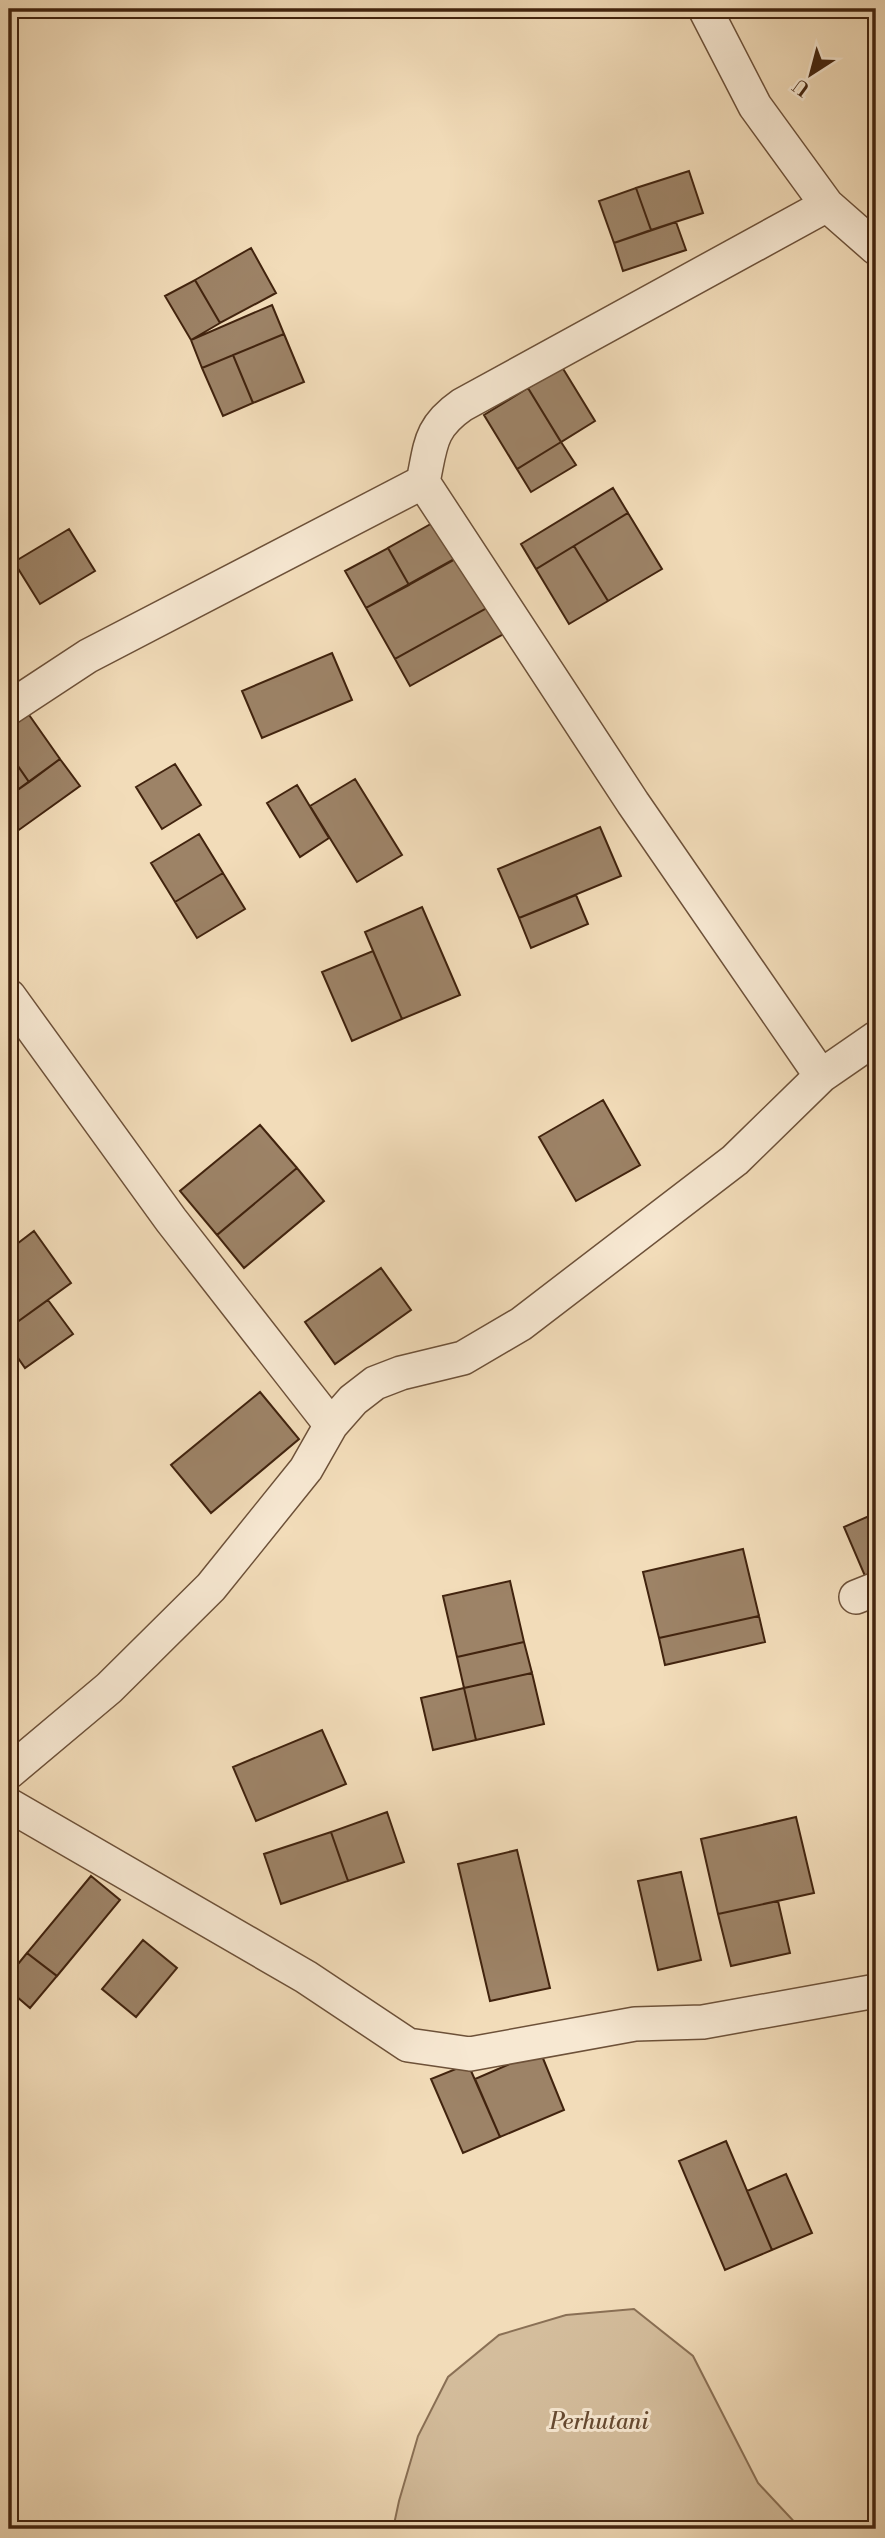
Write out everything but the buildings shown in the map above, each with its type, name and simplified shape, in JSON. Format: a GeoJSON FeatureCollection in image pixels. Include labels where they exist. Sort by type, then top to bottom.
{"type":"FeatureCollection","features":[{"type":"Feature","properties":{"kind":"street"},"geometry":{"type":"LineString","coordinates":[[705,9],[755,106],[827,205],[876,248]]}},
{"type":"Feature","properties":{"kind":"street"},"geometry":{"type":"LineString","coordinates":[[821,1076],[633,803],[423,482],[432,437],[446,417],[462,405],[827,205]]}},
{"type":"Feature","properties":{"kind":"street"},"geometry":{"type":"LineString","coordinates":[[9,708],[88,656],[423,482]]}},
{"type":"Feature","properties":{"kind":"street"},"geometry":{"type":"LineString","coordinates":[[9,996],[171,1220],[331,1424]]}},
{"type":"Feature","properties":{"kind":"street"},"geometry":{"type":"LineString","coordinates":[[9,1772],[109,1688],[211,1587],[306,1469],[331,1424],[353,1400],[375,1383],[401,1373],[463,1358],[520,1324],[734,1160],[821,1076],[876,1038]]}},
{"type":"Feature","properties":{"kind":"street"},"geometry":{"type":"LineString","coordinates":[[9,1805],[306,1977],[408,2045],[470,2054],[635,2024],[703,2022],[876,1991]]}},
{"type":"Feature","properties":{"kind":"green space","name":"Perhutani"},"geometry":{"type":"Polygon","coordinates":[[[634,2309],[693,2356],[758,2483],[801,2529],[393,2529],[418,2436],[448,2377],[499,2335],[566,2315],[634,2309]]]}}]}
